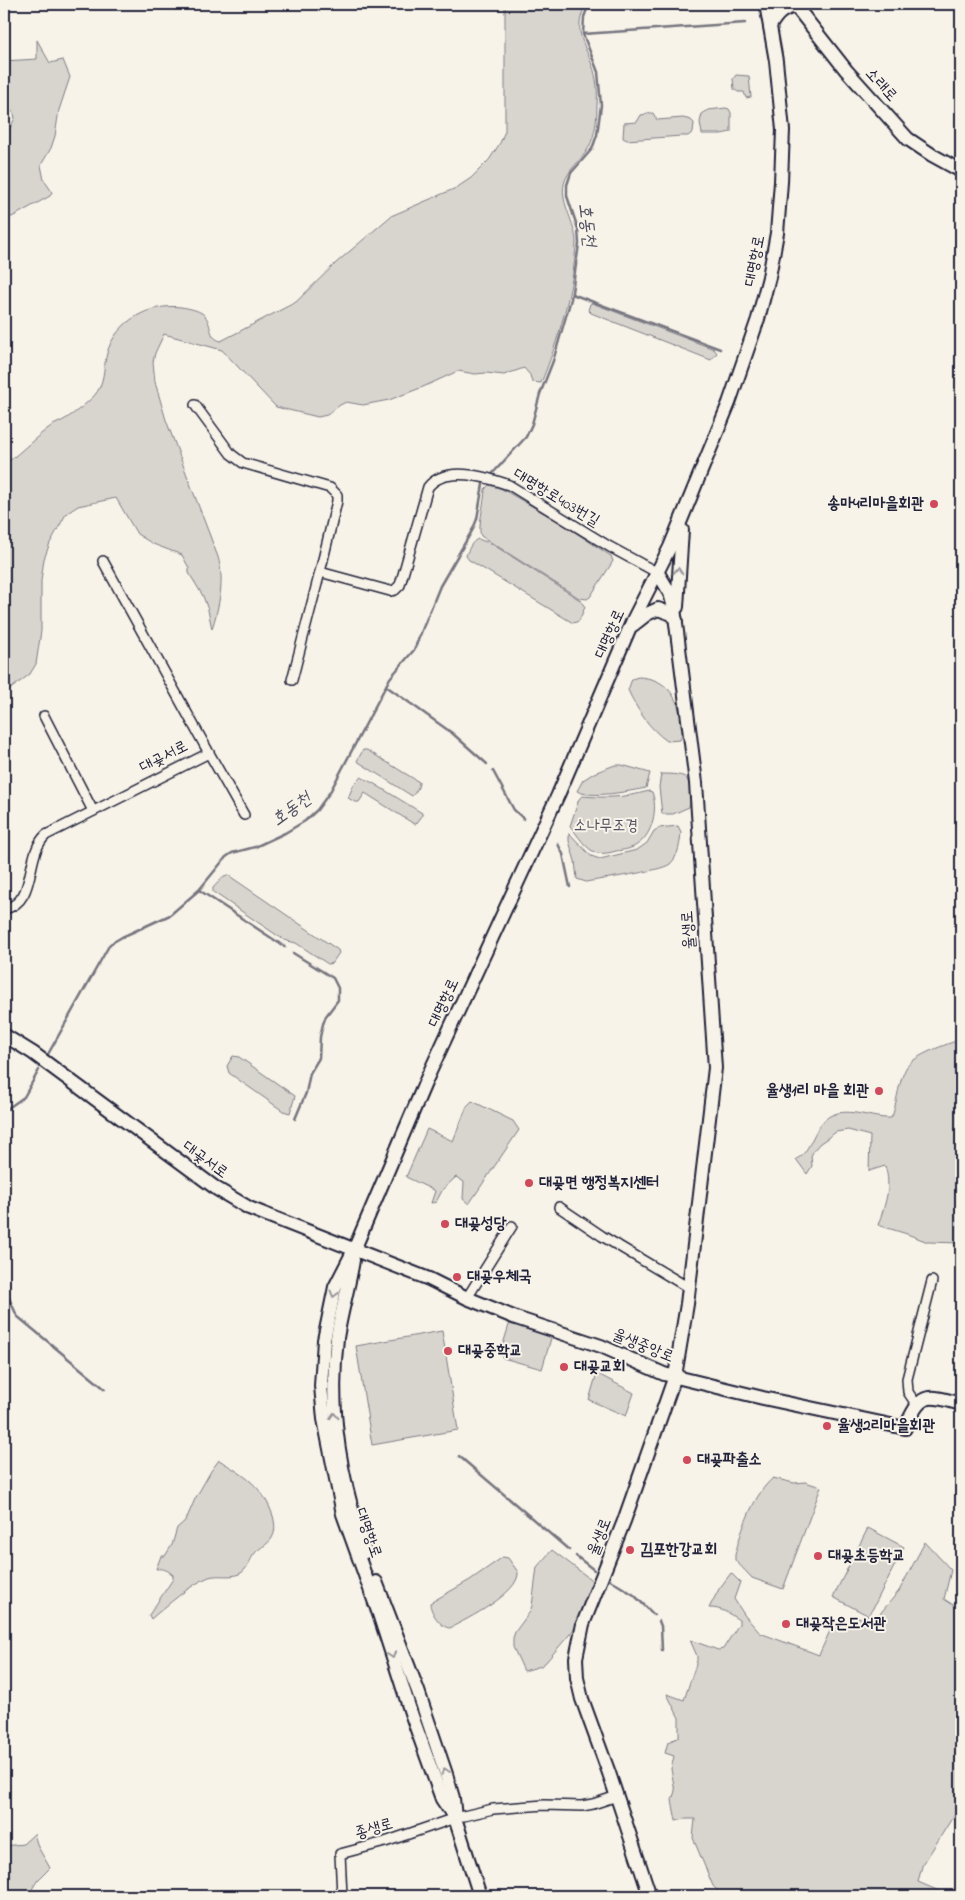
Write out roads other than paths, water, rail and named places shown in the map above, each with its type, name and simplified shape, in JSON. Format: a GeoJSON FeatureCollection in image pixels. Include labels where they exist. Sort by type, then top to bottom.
{"type":"FeatureCollection","features":[{"type":"Feature","properties":{"kind":"street","name":"대명항로"},"geometry":{"type":"LineString","coordinates":[[480,1896],[455,1818],[442,1799],[411,1713],[379,1614],[343,1514],[328,1447],[324,1419],[321,1386],[324,1340],[335,1287],[354,1250],[428,1076],[558,795],[631,626],[658,573],[683,517],[729,403],[758,319],[769,278],[778,225],[783,130],[776,61],[766,4]]}},
{"type":"Feature","properties":{"kind":"street"},"geometry":{"type":"LineString","coordinates":[[770,26],[776,15],[794,4]]}},
{"type":"Feature","properties":{"kind":"street","name":"소래로"},"geometry":{"type":"LineString","coordinates":[[794,4],[846,70],[908,139],[932,156],[961,171]]}},
{"type":"Feature","properties":{"kind":"street"},"geometry":{"type":"LineString","coordinates":[[195,405],[231,454],[243,463],[330,488],[334,491],[337,501],[292,680]]}},
{"type":"Feature","properties":{"kind":"street","name":"대명항로403번길"},"geometry":{"type":"LineString","coordinates":[[320,572],[390,591],[395,590],[400,585],[428,487],[433,480],[439,477],[466,475],[484,477],[509,485],[610,547],[658,573]]}},
{"type":"Feature","properties":{"kind":"street"},"geometry":{"type":"LineString","coordinates":[[676,620],[683,517]]}},
{"type":"Feature","properties":{"kind":"street","name":"대곶서로"},"geometry":{"type":"LineString","coordinates":[[4,910],[12,908],[21,901],[41,840],[63,826],[210,752],[103,561]]}},
{"type":"Feature","properties":{"kind":"street","name":"율생로"},"geometry":{"type":"LineString","coordinates":[[650,1896],[579,1685],[576,1658],[583,1624],[627,1513],[674,1376],[689,1288],[715,1068],[696,783],[676,620],[670,593],[658,573]]}},
{"type":"Feature","properties":{"kind":"street"},"geometry":{"type":"LineString","coordinates":[[631,626],[647,614],[658,609],[672,614],[676,620]]}},
{"type":"Feature","properties":{"kind":"street"},"geometry":{"type":"LineString","coordinates":[[44,716],[93,811]]}},
{"type":"Feature","properties":{"kind":"street"},"geometry":{"type":"LineString","coordinates":[[210,752],[244,815]]}},
{"type":"Feature","properties":{"kind":"street","name":"대곶서로"},"geometry":{"type":"LineString","coordinates":[[4,1035],[32,1053],[159,1148],[235,1201],[262,1214],[354,1250]]}},
{"type":"Feature","properties":{"kind":"street"},"geometry":{"type":"LineString","coordinates":[[559,1207],[602,1236],[689,1288]]}},
{"type":"Feature","properties":{"kind":"street"},"geometry":{"type":"LineString","coordinates":[[467,1298],[512,1226]]}},
{"type":"Feature","properties":{"kind":"street","name":"율생중앙로"},"geometry":{"type":"LineString","coordinates":[[354,1250],[429,1279],[467,1298],[516,1318],[596,1344],[664,1374],[763,1398],[905,1428],[916,1404]]}},
{"type":"Feature","properties":{"kind":"street"},"geometry":{"type":"LineString","coordinates":[[932,1281],[912,1355],[907,1379],[908,1392],[916,1404],[928,1398],[938,1398],[961,1404]]}},
{"type":"Feature","properties":{"kind":"street"},"geometry":{"type":"LineString","coordinates":[[455,1818],[509,1807],[593,1804],[617,1796]]}},
{"type":"Feature","properties":{"kind":"street","name":"종생로"},"geometry":{"type":"LineString","coordinates":[[342,1896],[340,1854],[385,1842],[455,1818]]}},
{"type":"Feature","properties":{"kind":"waterway","name":"호동천"},"geometry":{"type":"LineString","coordinates":[[493,473],[526,437],[532,424],[571,299],[579,244],[578,229],[567,196],[567,185],[571,173],[592,149],[597,135],[601,105],[598,72],[583,34],[584,17],[589,4]]}},
{"type":"Feature","properties":{"kind":"waterway"},"geometry":{"type":"LineString","coordinates":[[583,34],[745,23]]}},
{"type":"Feature","properties":{"kind":"waterway"},"geometry":{"type":"LineString","coordinates":[[572,294],[720,349]]}},
{"type":"Feature","properties":{"kind":"waterway","name":"호동천"},"geometry":{"type":"LineString","coordinates":[[47,1056],[110,944],[170,915],[199,890],[226,857],[232,853],[255,847],[285,833],[305,821],[317,810],[330,792],[390,678],[414,650],[440,586],[473,529],[477,519],[483,484]]}},
{"type":"Feature","properties":{"kind":"waterway"},"geometry":{"type":"LineString","coordinates":[[386,686],[452,733],[487,764]]}},
{"type":"Feature","properties":{"kind":"waterway"},"geometry":{"type":"LineString","coordinates":[[493,771],[514,810],[524,819]]}},
{"type":"Feature","properties":{"kind":"waterway"},"geometry":{"type":"LineString","coordinates":[[558,844],[563,854],[570,887]]}},
{"type":"Feature","properties":{"kind":"waterway"},"geometry":{"type":"LineString","coordinates":[[199,890],[285,947]]}},
{"type":"Feature","properties":{"kind":"waterway"},"geometry":{"type":"LineString","coordinates":[[293,953],[333,978],[338,988],[338,1000],[326,1016],[323,1024],[319,1058],[310,1073],[306,1093],[295,1119]]}},
{"type":"Feature","properties":{"kind":"waterway","name":"호동천"},"geometry":{"type":"LineString","coordinates":[[4,1111],[24,1097],[39,1070]]}},
{"type":"Feature","properties":{"kind":"waterway"},"geometry":{"type":"LineString","coordinates":[[9,1298],[17,1316],[105,1389]]}},
{"type":"Feature","properties":{"kind":"waterway"},"geometry":{"type":"LineString","coordinates":[[459,1456],[569,1550]]}},
{"type":"Feature","properties":{"kind":"waterway"},"geometry":{"type":"LineString","coordinates":[[576,1556],[594,1570]]}},
{"type":"Feature","properties":{"kind":"waterway"},"geometry":{"type":"LineString","coordinates":[[610,1580],[634,1595],[654,1615]]}},
{"type":"Feature","properties":{"kind":"waterway"},"geometry":{"type":"LineString","coordinates":[[659,1621],[662,1650]]}},
{"type":"Feature","properties":{"kind":"place","name":"송마4리마을회관"},"geometry":{"type":"Point","coordinates":[934,504]}},
{"type":"Feature","properties":{"kind":"place","name":"율생1리 마을 회관"},"geometry":{"type":"Point","coordinates":[879,1091]}},
{"type":"Feature","properties":{"kind":"place","name":"대곶면 행정복지센터"},"geometry":{"type":"Point","coordinates":[529,1183]}},
{"type":"Feature","properties":{"kind":"place","name":"대곶성당"},"geometry":{"type":"Point","coordinates":[445,1224]}},
{"type":"Feature","properties":{"kind":"place","name":"대곶우체국"},"geometry":{"type":"Point","coordinates":[457,1277]}},
{"type":"Feature","properties":{"kind":"place","name":"대곶중학교"},"geometry":{"type":"Point","coordinates":[448,1351]}},
{"type":"Feature","properties":{"kind":"place","name":"대곶교회"},"geometry":{"type":"Point","coordinates":[564,1367]}},
{"type":"Feature","properties":{"kind":"place","name":"율생2리마을회관"},"geometry":{"type":"Point","coordinates":[827,1426]}},
{"type":"Feature","properties":{"kind":"place","name":"대곶파출소"},"geometry":{"type":"Point","coordinates":[687,1460]}},
{"type":"Feature","properties":{"kind":"place","name":"김포한강교회"},"geometry":{"type":"Point","coordinates":[630,1550]}},
{"type":"Feature","properties":{"kind":"place","name":"대곶초등학교"},"geometry":{"type":"Point","coordinates":[818,1556]}},
{"type":"Feature","properties":{"kind":"place","name":"대곶작은도서관"},"geometry":{"type":"Point","coordinates":[786,1624]}},
{"type":"Feature","properties":{"kind":"park label","name":"소나무조경"},"geometry":{"type":"Point","coordinates":[606,826]}}]}
